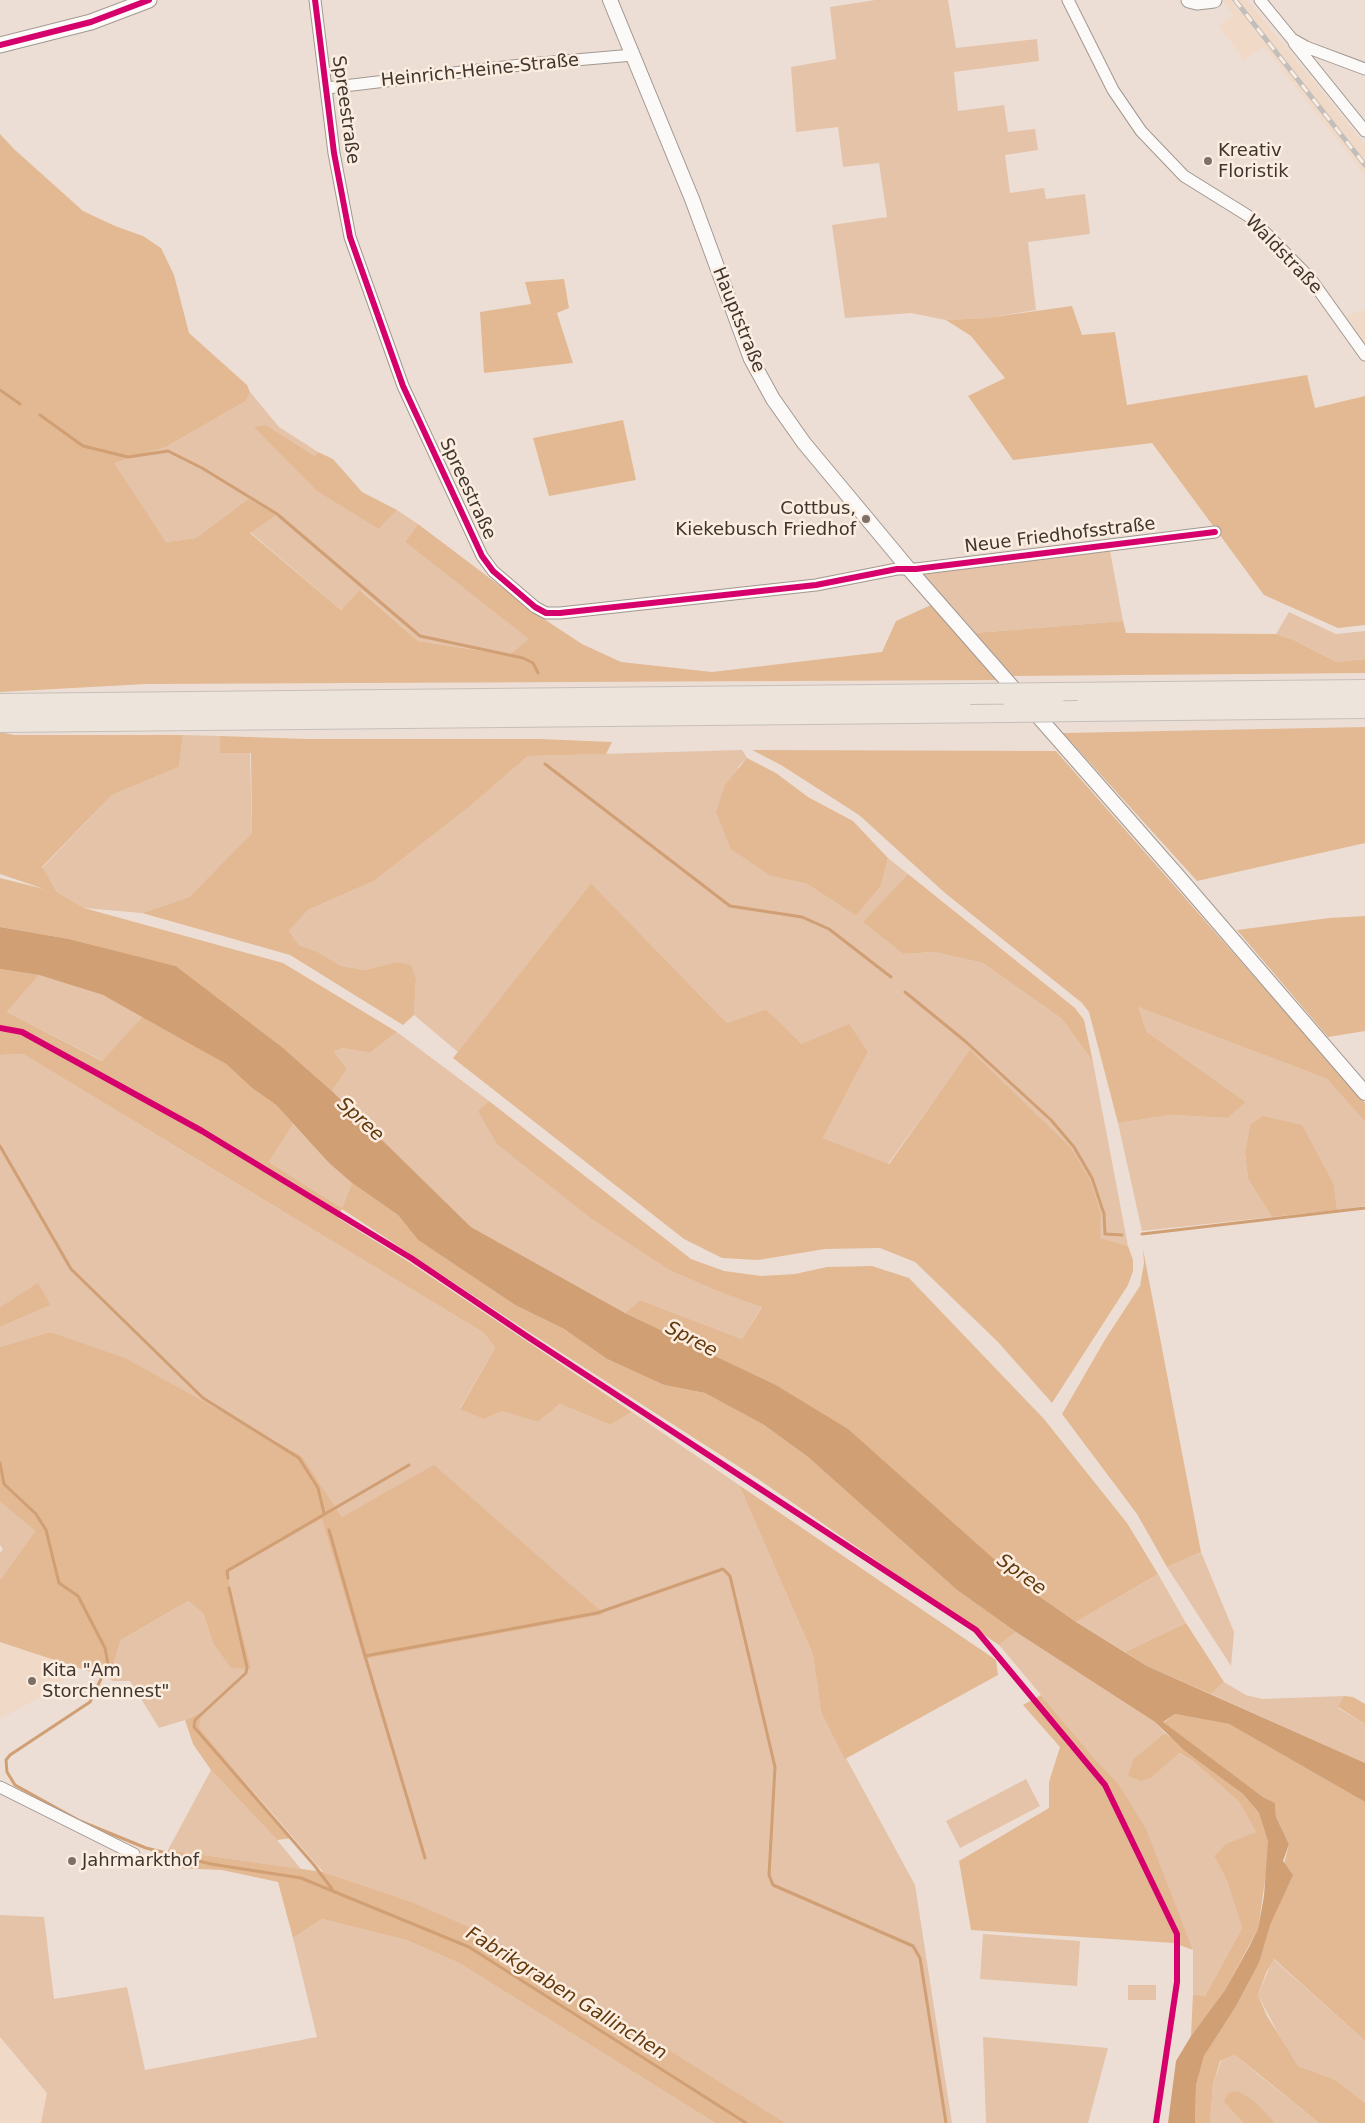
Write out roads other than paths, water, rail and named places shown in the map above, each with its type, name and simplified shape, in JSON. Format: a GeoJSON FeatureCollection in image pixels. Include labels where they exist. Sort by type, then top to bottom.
{"type":"FeatureCollection","features":[{"type":"Feature","properties":{"kind":"highway"},"geometry":{"type":"LineString","coordinates":[[0,704],[1365,690]]}},
{"type":"Feature","properties":{"kind":"highway"},"geometry":{"type":"LineString","coordinates":[[0,722],[1365,708]]}},
{"type":"Feature","properties":{"kind":"main road"},"geometry":{"type":"LineString","coordinates":[[0,45],[91,22],[149,0]]}},
{"type":"Feature","properties":{"kind":"main road"},"geometry":{"type":"LineString","coordinates":[[1189,0],[1197,2],[1214,0]]}},
{"type":"Feature","properties":{"kind":"street","name":"Spreestraße"},"geometry":{"type":"LineString","coordinates":[[315,0],[334,153],[350,237],[403,386],[482,556],[493,571],[535,607],[546,613],[816,585],[908,568]]}},
{"type":"Feature","properties":{"kind":"street","name":"Hauptstraße"},"geometry":{"type":"LineString","coordinates":[[610,0],[692,199],[743,339],[761,379],[804,443],[908,568],[1365,1093]]}},
{"type":"Feature","properties":{"kind":"street","name":"Waldstraße"},"geometry":{"type":"LineString","coordinates":[[1068,0],[1113,90],[1141,130],[1184,176],[1250,217],[1310,278],[1365,355]]}},
{"type":"Feature","properties":{"kind":"street"},"geometry":{"type":"LineString","coordinates":[[1260,0],[1365,132]]}},
{"type":"Feature","properties":{"kind":"street"},"geometry":{"type":"LineString","coordinates":[[1292,40],[1365,69]]}},
{"type":"Feature","properties":{"kind":"street","name":"Heinrich-Heine-Straße"},"geometry":{"type":"LineString","coordinates":[[327,88],[529,64],[633,55]]}},
{"type":"Feature","properties":{"kind":"street","name":"Neue Friedhofsstraße"},"geometry":{"type":"LineString","coordinates":[[908,568],[926,568],[1215,532]]}},
{"type":"Feature","properties":{"kind":"street"},"geometry":{"type":"LineString","coordinates":[[0,1787],[134,1854]]}},
{"type":"Feature","properties":{"kind":"water","name":"Spree"},"geometry":{"type":"Polygon","coordinates":[[[0,927],[69,939],[176,966],[282,1047],[332,1091],[471,1227],[625,1313],[774,1384],[848,1429],[1023,1585],[1076,1622],[1147,1666],[1365,1763],[1365,1802],[1229,1724],[1175,1714],[1163,1722],[1263,1797],[1275,1803],[1276,1817],[1289,1844],[1283,1861],[1293,1875],[1270,1925],[1259,1963],[1235,2008],[1204,2056],[1196,2085],[1195,2123],[1168,2123],[1176,2061],[1191,2036],[1225,1990],[1249,1947],[1258,1929],[1264,1896],[1268,1842],[1259,1813],[1243,1794],[1185,1751],[1155,1722],[1016,1632],[957,1590],[808,1457],[764,1425],[705,1393],[664,1385],[607,1359],[564,1329],[515,1305],[418,1240],[398,1215],[352,1183],[329,1163],[276,1105],[252,1088],[226,1064],[103,995],[39,975],[0,969],[0,927]]]}},
{"type":"Feature","properties":{"kind":"waterway"},"geometry":{"type":"LineString","coordinates":[[0,390],[20,404]]}},
{"type":"Feature","properties":{"kind":"waterway"},"geometry":{"type":"LineString","coordinates":[[40,415],[83,446],[128,457],[168,451],[202,468],[277,514],[420,636],[523,658],[533,663],[538,673]]}},
{"type":"Feature","properties":{"kind":"waterway"},"geometry":{"type":"LineString","coordinates":[[545,764],[730,906],[802,917],[829,929],[891,977]]}},
{"type":"Feature","properties":{"kind":"waterway"},"geometry":{"type":"LineString","coordinates":[[905,992],[965,1041],[1051,1120],[1074,1147],[1092,1178],[1104,1214],[1105,1234],[1122,1235]]}},
{"type":"Feature","properties":{"kind":"waterway"},"geometry":{"type":"LineString","coordinates":[[0,1146],[71,1269],[203,1398],[299,1458],[318,1488],[324,1513]]}},
{"type":"Feature","properties":{"kind":"waterway"},"geometry":{"type":"LineString","coordinates":[[1142,1234],[1365,1208]]}},
{"type":"Feature","properties":{"kind":"waterway","name":"Fabrikgraben Gallinchen"},"geometry":{"type":"LineString","coordinates":[[0,1463],[4,1484],[36,1514],[46,1530],[59,1583],[78,1596],[105,1648],[108,1664],[90,1702],[10,1755],[6,1760],[7,1772],[15,1785],[80,1821],[146,1848],[211,1864],[301,1878],[469,1947],[746,2123]]}},
{"type":"Feature","properties":{"kind":"waterway"},"geometry":{"type":"LineString","coordinates":[[228,1578],[227,1571],[409,1465]]}},
{"type":"Feature","properties":{"kind":"waterway"},"geometry":{"type":"LineString","coordinates":[[329,1530],[365,1656],[597,1613],[723,1569],[730,1576],[775,1767],[769,1875],[773,1885],[913,1946],[920,1958],[946,2123]]}},
{"type":"Feature","properties":{"kind":"waterway"},"geometry":{"type":"LineString","coordinates":[[229,1588],[247,1667],[246,1673],[195,1720],[194,1727],[314,1865],[332,1889]]}},
{"type":"Feature","properties":{"kind":"waterway"},"geometry":{"type":"LineString","coordinates":[[365,1656],[425,1858]]}},
{"type":"Feature","properties":{"kind":"railway"},"geometry":{"type":"LineString","coordinates":[[1235,0],[1365,165]]}},
{"type":"Feature","properties":{"kind":"place","name":"Kreativ Floristik"},"geometry":{"type":"Point","coordinates":[1208,161]}},
{"type":"Feature","properties":{"kind":"place","name":"Cottbus, Kiekebusch Friedhof"},"geometry":{"type":"Point","coordinates":[866,519]}},
{"type":"Feature","properties":{"kind":"place","name":"Kita \"Am Storchennest\""},"geometry":{"type":"Point","coordinates":[32,1681]}},
{"type":"Feature","properties":{"kind":"place","name":"Jahrmarkthof"},"geometry":{"type":"Point","coordinates":[72,1861]}}]}
